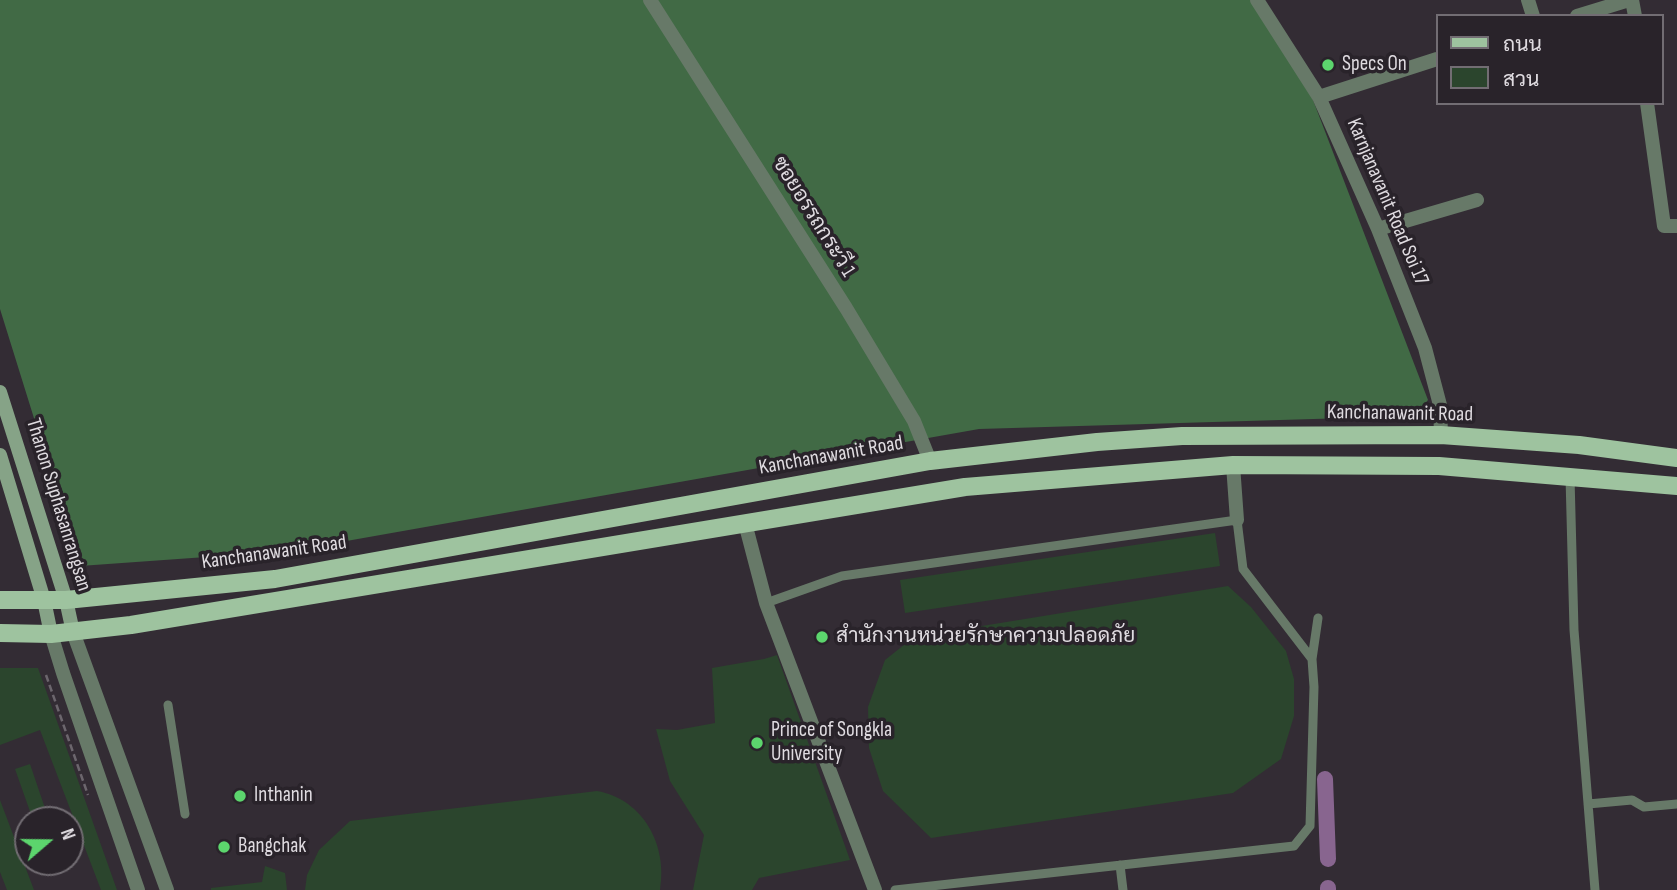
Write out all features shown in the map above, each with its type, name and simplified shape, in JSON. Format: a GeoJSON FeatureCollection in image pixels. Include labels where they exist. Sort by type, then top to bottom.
{"type":"FeatureCollection","features":[{"type":"Feature","properties":{"kind":"main road","name":"Kanchanawanit Road"},"geometry":{"type":"LineString","coordinates":[[0,600],[66,600],[275,579],[930,461],[1097,442],[1182,436],[1441,435],[1579,445],[1677,458]]}},
{"type":"Feature","properties":{"kind":"main road"},"geometry":{"type":"LineString","coordinates":[[0,634],[51,634],[131,625],[965,487],[1233,465],[1439,466],[1677,486]]}},
{"type":"Feature","properties":{"kind":"main road"},"geometry":{"type":"LineString","coordinates":[[737,496],[745,523]]}},
{"type":"Feature","properties":{"kind":"street","name":"ซอยอรรถกระวี 1"},"geometry":{"type":"LineString","coordinates":[[650,0],[853,319],[914,421],[930,461]]}},
{"type":"Feature","properties":{"kind":"street","name":"Karnjanavanit Road Soi 17"},"geometry":{"type":"LineString","coordinates":[[1257,0],[1320,97],[1378,229],[1425,348],[1440,405],[1441,435]]}},
{"type":"Feature","properties":{"kind":"street"},"geometry":{"type":"LineString","coordinates":[[1584,14],[1631,0]]}},
{"type":"Feature","properties":{"kind":"street"},"geometry":{"type":"LineString","coordinates":[[1320,97],[1436,59]]}},
{"type":"Feature","properties":{"kind":"street"},"geometry":{"type":"LineString","coordinates":[[1647,105],[1664,226],[1677,226]]}},
{"type":"Feature","properties":{"kind":"street"},"geometry":{"type":"LineString","coordinates":[[1378,229],[1477,200]]}},
{"type":"Feature","properties":{"kind":"street","name":"Thanon Suphasanrangsan"},"geometry":{"type":"LineString","coordinates":[[0,392],[66,600],[73,632]]}},
{"type":"Feature","properties":{"kind":"street","name":"Thanon Suphasanrangsan"},"geometry":{"type":"LineString","coordinates":[[0,455],[44,600],[51,634]]}},
{"type":"Feature","properties":{"kind":"street"},"geometry":{"type":"LineString","coordinates":[[1233,465],[1237,520]]}},
{"type":"Feature","properties":{"kind":"street"},"geometry":{"type":"LineString","coordinates":[[745,523],[766,603],[874,890]]}},
{"type":"Feature","properties":{"kind":"street"},"geometry":{"type":"LineString","coordinates":[[73,632],[167,890]]}},
{"type":"Feature","properties":{"kind":"street"},"geometry":{"type":"LineString","coordinates":[[51,634],[138,890]]}},
{"type":"Feature","properties":{"kind":"lane"},"geometry":{"type":"LineString","coordinates":[[1570,477],[1574,630],[1595,890]]}},
{"type":"Feature","properties":{"kind":"lane"},"geometry":{"type":"LineString","coordinates":[[766,603],[842,576],[1237,520],[1243,569],[1312,659]]}},
{"type":"Feature","properties":{"kind":"lane"},"geometry":{"type":"LineString","coordinates":[[895,890],[1294,846],[1310,826],[1314,687],[1312,659],[1318,618]]}},
{"type":"Feature","properties":{"kind":"lane"},"geometry":{"type":"LineString","coordinates":[[167,705],[185,814]]}},
{"type":"Feature","properties":{"kind":"lane"},"geometry":{"type":"LineString","coordinates":[[1588,804],[1632,800],[1644,807],[1677,804]]}},
{"type":"Feature","properties":{"kind":"lane"},"geometry":{"type":"LineString","coordinates":[[1120,865],[1123,890]]}},
{"type":"Feature","properties":{"kind":"path"},"geometry":{"type":"LineString","coordinates":[[46,675],[88,794]]}},
{"type":"Feature","properties":{"kind":"green space"},"geometry":{"type":"Polygon","coordinates":[[[0,0],[1251,0],[1308,87],[1428,400],[1414,416],[979,429],[290,551],[80,566],[0,309],[0,0]]]}},
{"type":"Feature","properties":{"kind":"green space"},"geometry":{"type":"Polygon","coordinates":[[[1215,533],[1220,566],[905,613],[900,580],[1215,533]]]}},
{"type":"Feature","properties":{"kind":"green space"},"geometry":{"type":"Polygon","coordinates":[[[1228,586],[1251,607],[1286,651],[1294,679],[1294,716],[1281,759],[1233,793],[931,838],[883,791],[869,748],[868,707],[885,660],[914,637],[1228,586]]]}},
{"type":"Feature","properties":{"kind":"green space"},"geometry":{"type":"Polygon","coordinates":[[[777,655],[850,860],[759,878],[752,890],[693,890],[704,835],[670,781],[656,729],[677,730],[715,723],[712,668],[777,655]]]}},
{"type":"Feature","properties":{"kind":"green space"},"geometry":{"type":"Polygon","coordinates":[[[0,668],[38,668],[117,890],[101,890],[84,845],[84,806],[69,806],[40,730],[0,745],[0,668]]]}},
{"type":"Feature","properties":{"kind":"green space"},"geometry":{"type":"Polygon","coordinates":[[[30,764],[44,806],[28,806],[15,769],[30,764]]]}},
{"type":"Feature","properties":{"kind":"green space"},"geometry":{"type":"Polygon","coordinates":[[[597,791],[627,804],[649,827],[660,857],[660,890],[305,890],[307,875],[319,850],[350,821],[597,791]]]}},
{"type":"Feature","properties":{"kind":"green space"},"geometry":{"type":"Polygon","coordinates":[[[0,800],[14,837],[14,876],[29,876],[34,890],[7,890],[0,872],[0,800]]]}},
{"type":"Feature","properties":{"kind":"green space"},"geometry":{"type":"Polygon","coordinates":[[[265,866],[285,873],[287,890],[211,890],[262,882],[265,866]]]}},
{"type":"Feature","properties":{"kind":"waterway"},"geometry":{"type":"LineString","coordinates":[[1325,779],[1328,859]]}},
{"type":"Feature","properties":{"kind":"place","name":"Specs On"},"geometry":{"type":"Point","coordinates":[1328,65]}},
{"type":"Feature","properties":{"kind":"place","name":"สำนักงานหน่วยรักษาความปลอดภัย"},"geometry":{"type":"Point","coordinates":[822,637]}},
{"type":"Feature","properties":{"kind":"place","name":"Prince of Songkla University"},"geometry":{"type":"Point","coordinates":[757,743]}},
{"type":"Feature","properties":{"kind":"place","name":"Inthanin"},"geometry":{"type":"Point","coordinates":[240,796]}},
{"type":"Feature","properties":{"kind":"place","name":"Bangchak"},"geometry":{"type":"Point","coordinates":[224,847]}}]}
